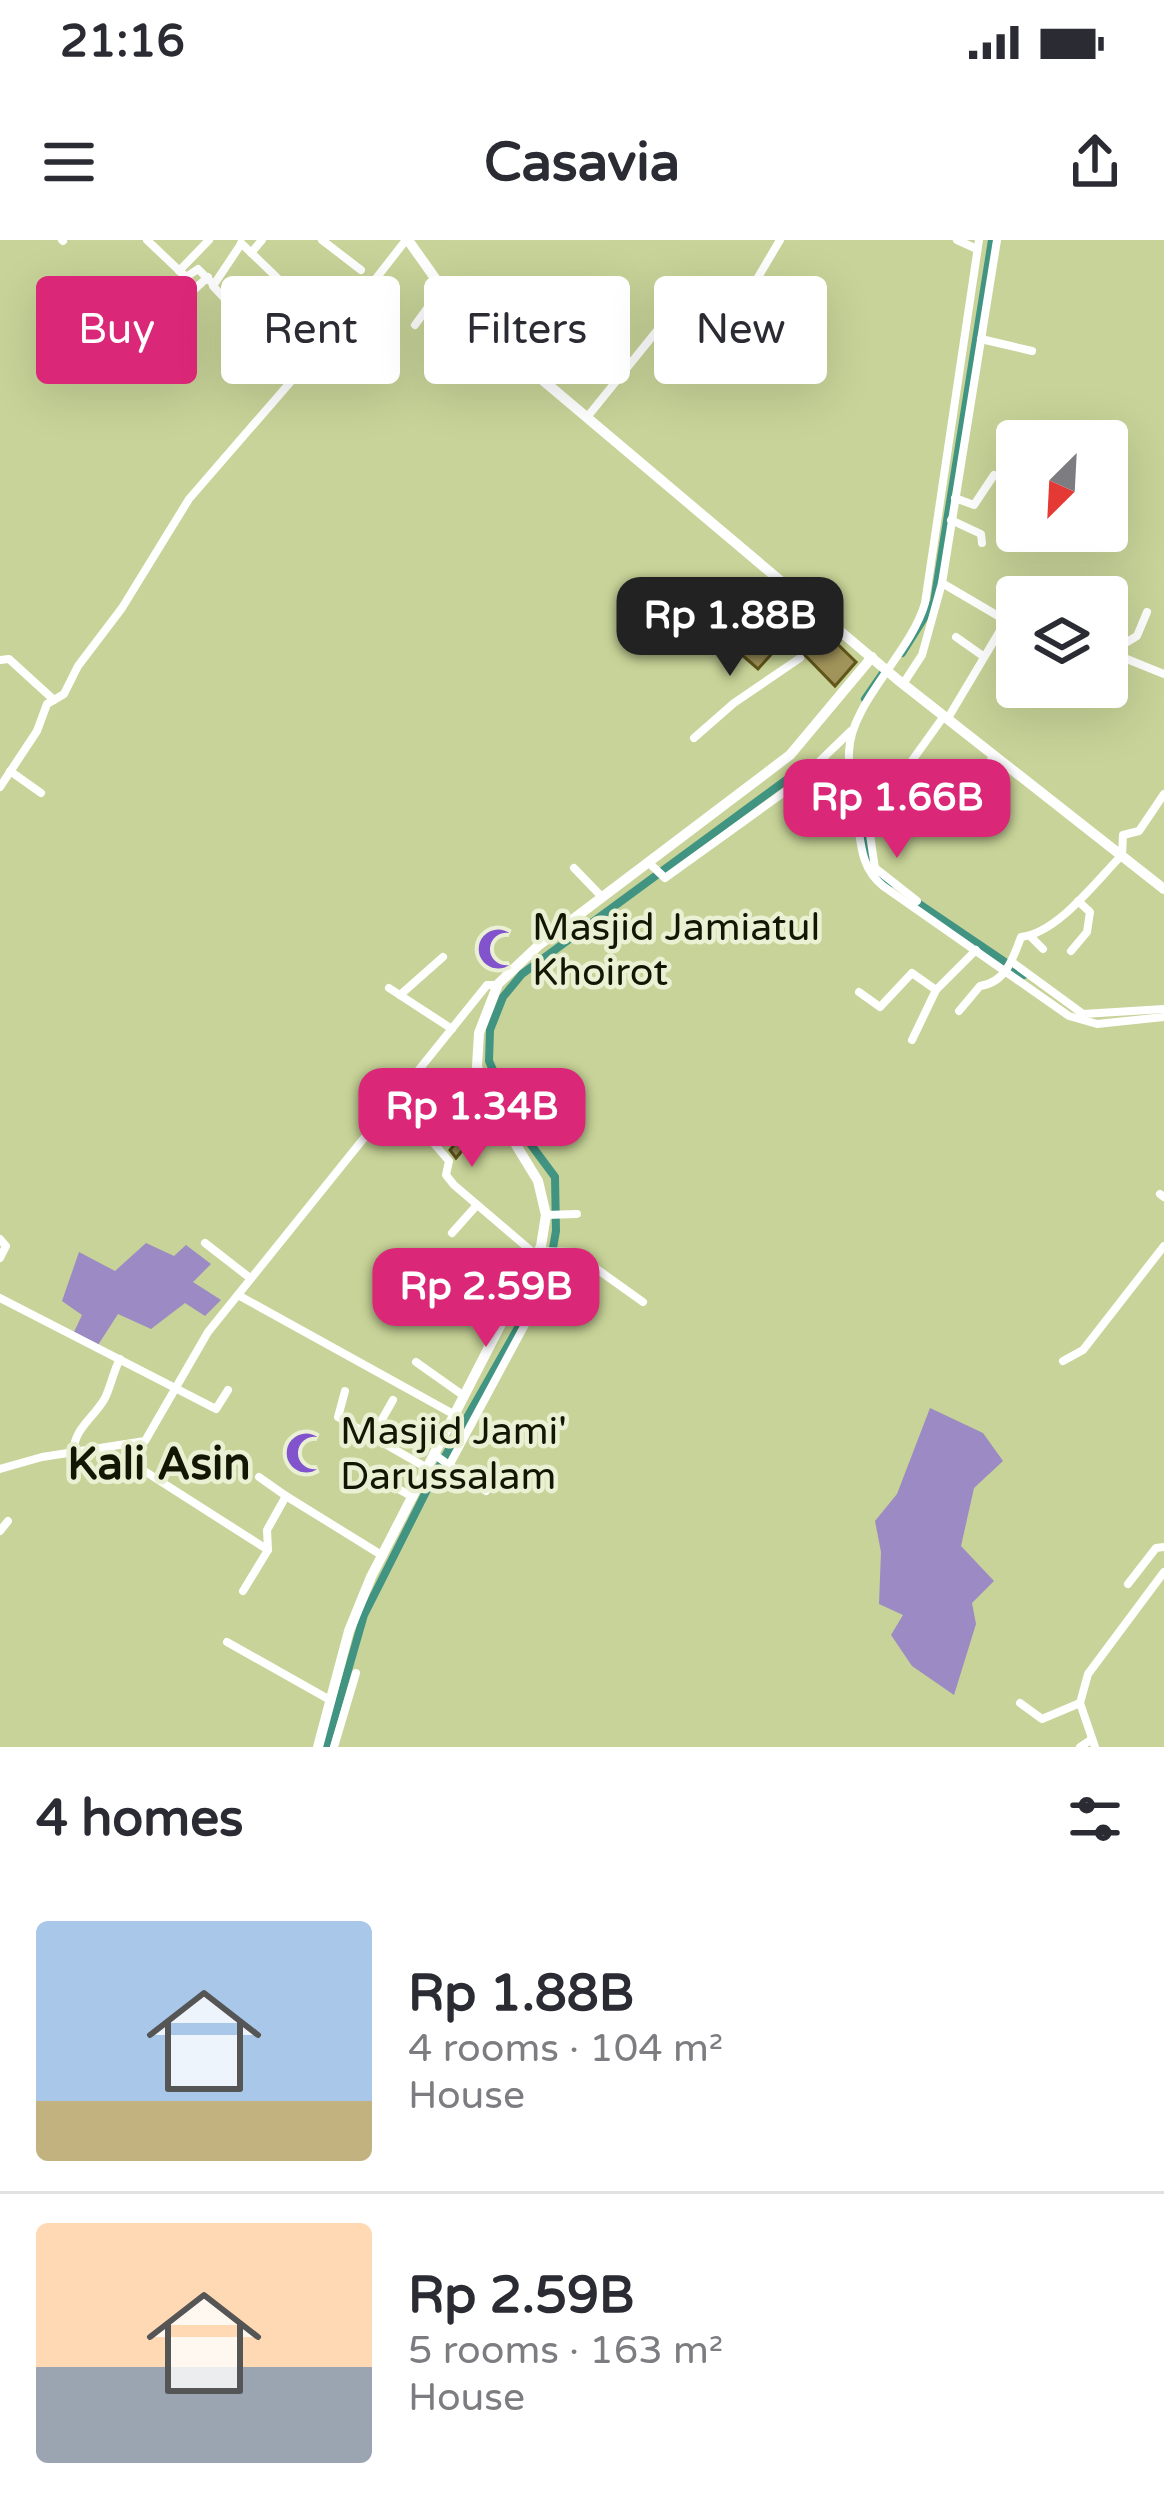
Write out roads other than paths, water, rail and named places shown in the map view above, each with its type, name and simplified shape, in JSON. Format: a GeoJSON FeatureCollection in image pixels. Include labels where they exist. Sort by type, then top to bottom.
{"type":"FeatureCollection","features":[{"type":"Feature","properties":{"kind":"main road"},"geometry":{"type":"LineString","coordinates":[[407,240],[433,276]]}},
{"type":"Feature","properties":{"kind":"main road"},"geometry":{"type":"LineString","coordinates":[[549,384],[894,676],[1164,889]]}},
{"type":"Feature","properties":{"kind":"main road"},"geometry":{"type":"LineString","coordinates":[[318,1747],[330,1732],[347,1678],[350,1631],[383,1556],[542,1253],[554,1213],[484,1092],[476,1044],[498,984],[538,945],[603,898],[654,871],[790,755],[872,657]]}},
{"type":"Feature","properties":{"kind":"street"},"geometry":{"type":"LineString","coordinates":[[147,240],[196,288],[210,280],[242,242],[275,276]]}},
{"type":"Feature","properties":{"kind":"street"},"geometry":{"type":"LineString","coordinates":[[183,274],[209,240]]}},
{"type":"Feature","properties":{"kind":"street"},"geometry":{"type":"LineString","coordinates":[[251,254],[262,240]]}},
{"type":"Feature","properties":{"kind":"street"},"geometry":{"type":"LineString","coordinates":[[322,240],[361,271]]}},
{"type":"Feature","properties":{"kind":"street"},"geometry":{"type":"LineString","coordinates":[[379,276],[407,240]]}},
{"type":"Feature","properties":{"kind":"street"},"geometry":{"type":"LineString","coordinates":[[760,276],[780,240]]}},
{"type":"Feature","properties":{"kind":"street"},"geometry":{"type":"LineString","coordinates":[[654,871],[674,873],[797,783],[856,727],[894,676],[914,635],[937,579],[978,244],[957,240]]}},
{"type":"Feature","properties":{"kind":"street"},"geometry":{"type":"LineString","coordinates":[[894,676],[922,655],[955,498],[997,240]]}},
{"type":"Feature","properties":{"kind":"street"},"geometry":{"type":"LineString","coordinates":[[210,280],[221,294]]}},
{"type":"Feature","properties":{"kind":"street"},"geometry":{"type":"LineString","coordinates":[[415,325],[424,313]]}},
{"type":"Feature","properties":{"kind":"street"},"geometry":{"type":"LineString","coordinates":[[588,416],[654,334]]}},
{"type":"Feature","properties":{"kind":"street"},"geometry":{"type":"LineString","coordinates":[[981,338],[1033,352]]}},
{"type":"Feature","properties":{"kind":"street"},"geometry":{"type":"LineString","coordinates":[[0,787],[37,731],[47,703],[55,701],[122,608],[189,499],[287,384]]}},
{"type":"Feature","properties":{"kind":"street"},"geometry":{"type":"LineString","coordinates":[[955,498],[974,505],[994,475]]}},
{"type":"Feature","properties":{"kind":"street"},"geometry":{"type":"LineString","coordinates":[[951,520],[981,534],[982,543]]}},
{"type":"Feature","properties":{"kind":"street"},"geometry":{"type":"LineString","coordinates":[[937,579],[996,615]]}},
{"type":"Feature","properties":{"kind":"street"},"geometry":{"type":"LineString","coordinates":[[1128,641],[1137,636],[1147,613]]}},
{"type":"Feature","properties":{"kind":"street"},"geometry":{"type":"LineString","coordinates":[[917,901],[875,868],[868,822],[946,717],[996,635]]}},
{"type":"Feature","properties":{"kind":"street"},"geometry":{"type":"LineString","coordinates":[[956,637],[983,656]]}},
{"type":"Feature","properties":{"kind":"street"},"geometry":{"type":"LineString","coordinates":[[694,738],[734,703],[800,658]]}},
{"type":"Feature","properties":{"kind":"street"},"geometry":{"type":"LineString","coordinates":[[0,660],[9,659],[55,701]]}},
{"type":"Feature","properties":{"kind":"street"},"geometry":{"type":"LineString","coordinates":[[1128,660],[1164,674]]}},
{"type":"Feature","properties":{"kind":"street"},"geometry":{"type":"LineString","coordinates":[[856,727],[848,752],[866,868],[883,886],[976,950],[1083,1014],[1164,1013]]}},
{"type":"Feature","properties":{"kind":"street"},"geometry":{"type":"LineString","coordinates":[[976,780],[994,755]]}},
{"type":"Feature","properties":{"kind":"street"},"geometry":{"type":"LineString","coordinates":[[10,771],[41,793]]}},
{"type":"Feature","properties":{"kind":"street"},"geometry":{"type":"LineString","coordinates":[[958,1012],[980,986],[992,985],[1009,966],[1020,938],[1030,936],[1078,901],[1122,855],[1124,834],[1139,831],[1164,794]]}},
{"type":"Feature","properties":{"kind":"street"},"geometry":{"type":"LineString","coordinates":[[574,868],[603,898]]}},
{"type":"Feature","properties":{"kind":"street"},"geometry":{"type":"LineString","coordinates":[[1071,952],[1091,921],[1090,912],[1078,901]]}},
{"type":"Feature","properties":{"kind":"street"},"geometry":{"type":"LineString","coordinates":[[1030,936],[1043,949]]}},
{"type":"Feature","properties":{"kind":"street"},"geometry":{"type":"LineString","coordinates":[[912,1040],[936,990],[976,950]]}},
{"type":"Feature","properties":{"kind":"street"},"geometry":{"type":"LineString","coordinates":[[400,995],[443,957]]}},
{"type":"Feature","properties":{"kind":"street"},"geometry":{"type":"LineString","coordinates":[[859,992],[880,1007],[912,973],[936,990]]}},
{"type":"Feature","properties":{"kind":"street"},"geometry":{"type":"LineString","coordinates":[[0,1469],[73,1452],[137,1446],[151,1435],[208,1332],[487,985],[498,984]]}},
{"type":"Feature","properties":{"kind":"street"},"geometry":{"type":"LineString","coordinates":[[389,988],[452,1029]]}},
{"type":"Feature","properties":{"kind":"street"},"geometry":{"type":"LineString","coordinates":[[458,1115],[484,1092]]}},
{"type":"Feature","properties":{"kind":"street"},"geometry":{"type":"LineString","coordinates":[[397,1101],[449,1161],[446,1175],[477,1205],[542,1253],[578,1254],[643,1302]]}},
{"type":"Feature","properties":{"kind":"street"},"geometry":{"type":"LineString","coordinates":[[444,1194],[454,1185]]}},
{"type":"Feature","properties":{"kind":"street"},"geometry":{"type":"LineString","coordinates":[[452,1233],[477,1205]]}},
{"type":"Feature","properties":{"kind":"street"},"geometry":{"type":"LineString","coordinates":[[554,1213],[578,1214]]}},
{"type":"Feature","properties":{"kind":"street"},"geometry":{"type":"LineString","coordinates":[[0,1239],[6,1246],[0,1258]]}},
{"type":"Feature","properties":{"kind":"street"},"geometry":{"type":"LineString","coordinates":[[205,1243],[250,1278]]}},
{"type":"Feature","properties":{"kind":"street"},"geometry":{"type":"LineString","coordinates":[[1064,1361],[1083,1350],[1164,1246]]}},
{"type":"Feature","properties":{"kind":"street"},"geometry":{"type":"LineString","coordinates":[[450,1461],[562,1255]]}},
{"type":"Feature","properties":{"kind":"street"},"geometry":{"type":"LineString","coordinates":[[238,1295],[456,1415]]}},
{"type":"Feature","properties":{"kind":"street"},"geometry":{"type":"LineString","coordinates":[[0,1298],[216,1409],[228,1390]]}},
{"type":"Feature","properties":{"kind":"street"},"geometry":{"type":"LineString","coordinates":[[73,1452],[76,1433],[108,1393],[108,1380],[120,1359]]}},
{"type":"Feature","properties":{"kind":"street"},"geometry":{"type":"LineString","coordinates":[[416,1362],[466,1397]]}},
{"type":"Feature","properties":{"kind":"street"},"geometry":{"type":"LineString","coordinates":[[345,1391],[338,1417],[428,1468]]}},
{"type":"Feature","properties":{"kind":"street"},"geometry":{"type":"LineString","coordinates":[[372,1437],[393,1400]]}},
{"type":"Feature","properties":{"kind":"street"},"geometry":{"type":"LineString","coordinates":[[137,1446],[135,1465],[268,1550]]}},
{"type":"Feature","properties":{"kind":"street"},"geometry":{"type":"LineString","coordinates":[[437,1455],[486,1491]]}},
{"type":"Feature","properties":{"kind":"street"},"geometry":{"type":"LineString","coordinates":[[367,1472],[413,1497]]}},
{"type":"Feature","properties":{"kind":"street"},"geometry":{"type":"LineString","coordinates":[[259,1478],[383,1556]]}},
{"type":"Feature","properties":{"kind":"street"},"geometry":{"type":"LineString","coordinates":[[243,1591],[268,1550],[268,1525],[286,1496]]}},
{"type":"Feature","properties":{"kind":"street"},"geometry":{"type":"LineString","coordinates":[[0,1531],[8,1521]]}},
{"type":"Feature","properties":{"kind":"street"},"geometry":{"type":"LineString","coordinates":[[1128,1584],[1156,1548],[1164,1547]]}},
{"type":"Feature","properties":{"kind":"street"},"geometry":{"type":"LineString","coordinates":[[1080,1747],[1094,1743],[1080,1703],[1088,1674],[1164,1572]]}},
{"type":"Feature","properties":{"kind":"street"},"geometry":{"type":"LineString","coordinates":[[226,1642],[336,1710]]}},
{"type":"Feature","properties":{"kind":"street"},"geometry":{"type":"LineString","coordinates":[[1020,1703],[1042,1719],[1080,1703]]}},
{"type":"Feature","properties":{"kind":"street"},"geometry":{"type":"LineString","coordinates":[[330,1732],[334,1747]]}},
{"type":"Feature","properties":{"kind":"waterway"},"geometry":{"type":"LineString","coordinates":[[902,653],[934,602],[992,240]]}},
{"type":"Feature","properties":{"kind":"waterway"},"geometry":{"type":"LineString","coordinates":[[865,699],[883,673]]}},
{"type":"Feature","properties":{"kind":"waterway"},"geometry":{"type":"LineString","coordinates":[[548,1276],[556,1231],[555,1177],[520,1130],[489,1061],[490,1030],[503,997],[522,974],[793,775],[811,767]]}},
{"type":"Feature","properties":{"kind":"waterway"},"geometry":{"type":"LineString","coordinates":[[862,831],[870,866],[890,884]]}},
{"type":"Feature","properties":{"kind":"waterway"},"geometry":{"type":"LineString","coordinates":[[912,899],[1024,975]]}},
{"type":"Feature","properties":{"kind":"waterway"},"geometry":{"type":"LineString","coordinates":[[326,1747],[364,1615],[435,1474],[540,1289]]}},
{"type":"Feature","properties":{"kind":"place","name":"Masjid Jamiatul Khoirot"},"geometry":{"type":"Point","coordinates":[498,949]}},
{"type":"Feature","properties":{"kind":"place","name":"Masjid Jami' Darussalam"},"geometry":{"type":"Point","coordinates":[306,1453]}},
{"type":"Feature","properties":{"kind":"district","name":"Kali Asin"},"geometry":{"type":"Point","coordinates":[159,1465]}}]}
